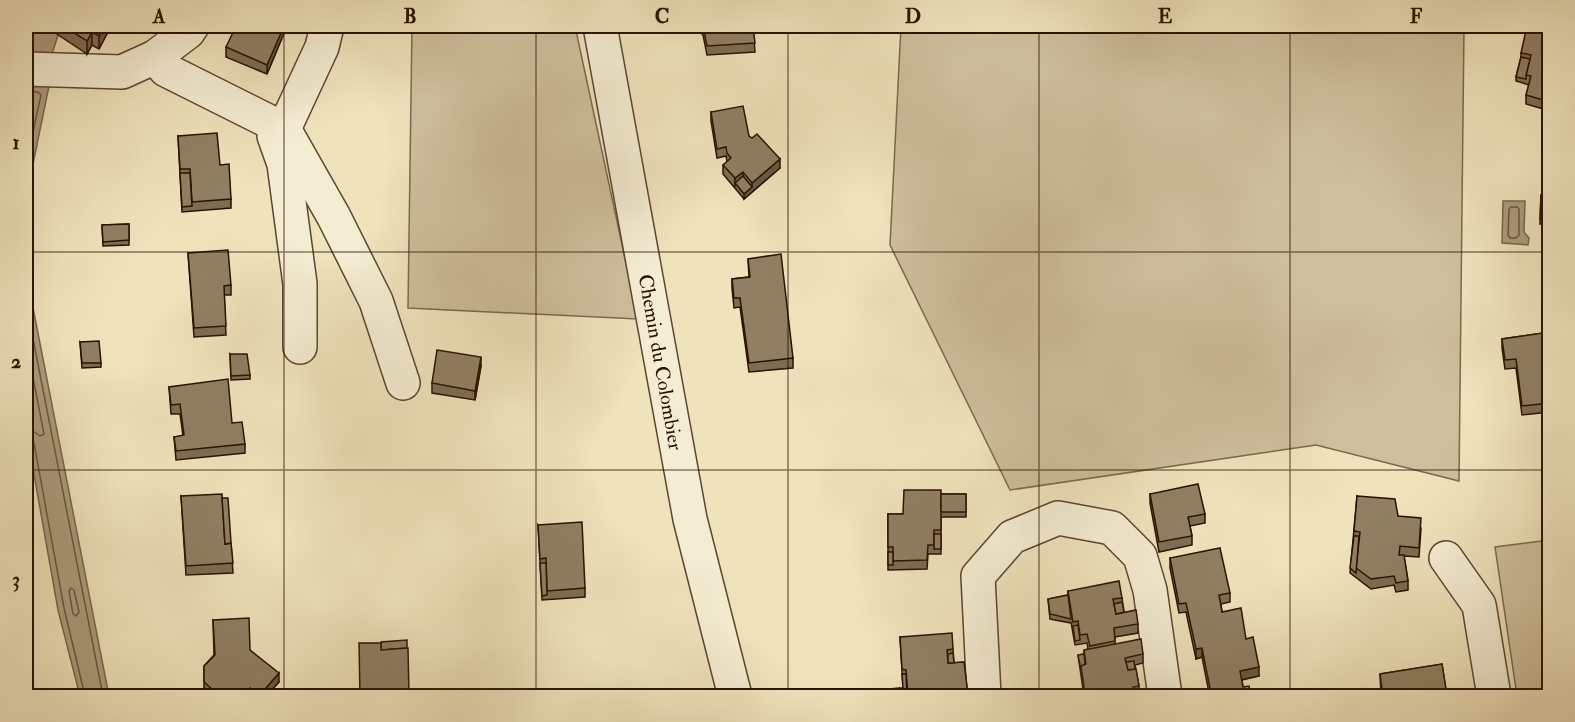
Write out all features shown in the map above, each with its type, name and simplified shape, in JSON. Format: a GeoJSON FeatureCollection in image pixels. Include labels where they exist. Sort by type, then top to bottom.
{"type":"FeatureCollection","features":[{"type":"Feature","properties":{"kind":"street"},"geometry":{"type":"LineString","coordinates":[[26,69],[122,72],[156,57],[188,32],[192,26]]}},
{"type":"Feature","properties":{"kind":"street"},"geometry":{"type":"LineString","coordinates":[[271,122],[322,47],[327,26]]}},
{"type":"Feature","properties":{"kind":"street","name":"Chemin du Colombier"},"geometry":{"type":"LineString","coordinates":[[600,26],[690,519],[735,696]]}},
{"type":"Feature","properties":{"kind":"street"},"geometry":{"type":"LineString","coordinates":[[156,57],[166,70],[271,122],[334,217],[376,301],[403,383]]}},
{"type":"Feature","properties":{"kind":"street"},"geometry":{"type":"LineString","coordinates":[[271,122],[284,164],[300,285],[300,347]]}},
{"type":"Feature","properties":{"kind":"street"},"geometry":{"type":"LineString","coordinates":[[984,696],[978,576],[1012,537],[1058,519],[1112,528],[1140,556],[1150,590],[1164,696]]}},
{"type":"Feature","properties":{"kind":"street"},"geometry":{"type":"LineString","coordinates":[[1446,558],[1479,605],[1494,696]]}},
{"type":"Feature","properties":{"kind":"shaded area"},"geometry":{"type":"Polygon","coordinates":[[[412,26],[575,26],[638,319],[408,308],[412,26]]]}},
{"type":"Feature","properties":{"kind":"shaded area"},"geometry":{"type":"Polygon","coordinates":[[[901,26],[1464,26],[1459,481],[1316,445],[1010,490],[890,245],[901,26]]]}},
{"type":"Feature","properties":{"kind":"shaded area"},"geometry":{"type":"Polygon","coordinates":[[[1549,540],[1549,696],[1517,696],[1495,547],[1549,540]]]}},
{"type":"Feature","properties":{"kind":"water"},"geometry":{"type":"Polygon","coordinates":[[[34,26],[61,26],[50,60],[26,53],[34,26]]]}},
{"type":"Feature","properties":{"kind":"water"},"geometry":{"type":"Polygon","coordinates":[[[26,85],[49,86],[26,198],[26,85]]]}},
{"type":"Feature","properties":{"kind":"water"},"geometry":{"type":"Polygon","coordinates":[[[1503,201],[1525,201],[1524,232],[1529,238],[1528,245],[1502,243],[1503,201]]]}},
{"type":"Feature","properties":{"kind":"water"},"geometry":{"type":"Polygon","coordinates":[[[26,272],[109,696],[80,696],[58,610],[26,429],[26,272]]]}},
{"type":"Feature","properties":{"kind":"building"},"geometry":{"type":"Polygon","coordinates":[[[63,26],[104,26],[99,36],[92,32],[87,41],[63,26]]]}},
{"type":"Feature","properties":{"kind":"building"},"geometry":{"type":"Polygon","coordinates":[[[236,26],[284,26],[267,65],[226,47],[236,26]]]}},
{"type":"Feature","properties":{"kind":"building"},"geometry":{"type":"Polygon","coordinates":[[[703,26],[753,26],[755,43],[707,46],[703,26]]]}},
{"type":"Feature","properties":{"kind":"building"},"geometry":{"type":"Polygon","coordinates":[[[1527,26],[1549,31],[1547,39],[1550,40],[1550,102],[1526,95],[1531,76],[1526,75],[1531,55],[1521,53],[1527,26]]]}},
{"type":"Feature","properties":{"kind":"building"},"geometry":{"type":"Polygon","coordinates":[[[1521,57],[1530,59],[1526,79],[1516,77],[1521,57]]]}},
{"type":"Feature","properties":{"kind":"building"},"geometry":{"type":"Polygon","coordinates":[[[743,106],[749,136],[752,138],[757,134],[780,159],[752,183],[743,172],[735,178],[723,165],[731,158],[726,147],[717,149],[711,112],[743,106]]]}},
{"type":"Feature","properties":{"kind":"building"},"geometry":{"type":"Polygon","coordinates":[[[217,133],[220,165],[229,164],[231,199],[192,202],[190,169],[180,169],[178,136],[217,133]]]}},
{"type":"Feature","properties":{"kind":"building"},"geometry":{"type":"Polygon","coordinates":[[[180,173],[190,173],[192,206],[182,207],[180,173]]]}},
{"type":"Feature","properties":{"kind":"building"},"geometry":{"type":"Polygon","coordinates":[[[743,176],[752,187],[744,194],[735,183],[743,176]]]}},
{"type":"Feature","properties":{"kind":"building"},"geometry":{"type":"Polygon","coordinates":[[[1541,195],[1550,195],[1550,220],[1540,219],[1541,195]]]}},
{"type":"Feature","properties":{"kind":"building"},"geometry":{"type":"Polygon","coordinates":[[[129,224],[129,240],[103,242],[102,225],[129,224]]]}},
{"type":"Feature","properties":{"kind":"building"},"geometry":{"type":"Polygon","coordinates":[[[228,250],[231,285],[224,286],[226,326],[194,328],[188,253],[228,250]]]}},
{"type":"Feature","properties":{"kind":"building"},"geometry":{"type":"Polygon","coordinates":[[[781,254],[793,358],[749,363],[740,298],[734,298],[732,279],[750,277],[748,259],[781,254]]]}},
{"type":"Feature","properties":{"kind":"building"},"geometry":{"type":"Polygon","coordinates":[[[1550,332],[1550,364],[1547,364],[1550,403],[1522,406],[1516,359],[1505,360],[1502,339],[1550,332]]]}},
{"type":"Feature","properties":{"kind":"building"},"geometry":{"type":"Polygon","coordinates":[[[99,341],[101,363],[82,363],[80,342],[99,341]]]}},
{"type":"Feature","properties":{"kind":"building"},"geometry":{"type":"Polygon","coordinates":[[[437,350],[481,357],[475,391],[432,383],[437,350]]]}},
{"type":"Feature","properties":{"kind":"building"},"geometry":{"type":"Polygon","coordinates":[[[230,354],[247,354],[250,375],[231,376],[230,354]]]}},
{"type":"Feature","properties":{"kind":"building"},"geometry":{"type":"Polygon","coordinates":[[[228,379],[232,423],[242,422],[245,444],[176,451],[174,437],[184,435],[180,404],[171,405],[169,387],[228,379]]]}},
{"type":"Feature","properties":{"kind":"building"},"geometry":{"type":"Polygon","coordinates":[[[1198,484],[1205,514],[1188,517],[1192,536],[1159,542],[1150,494],[1198,484]]]}},
{"type":"Feature","properties":{"kind":"building"},"geometry":{"type":"Polygon","coordinates":[[[904,490],[941,490],[941,530],[934,530],[934,545],[928,545],[927,560],[893,561],[893,547],[888,547],[888,514],[903,514],[904,490]]]}},
{"type":"Feature","properties":{"kind":"building"},"geometry":{"type":"Polygon","coordinates":[[[222,494],[225,544],[231,543],[233,563],[186,566],[181,496],[222,494]]]}},
{"type":"Feature","properties":{"kind":"building"},"geometry":{"type":"Polygon","coordinates":[[[941,494],[966,494],[966,512],[941,512],[941,494]]]}},
{"type":"Feature","properties":{"kind":"building"},"geometry":{"type":"Polygon","coordinates":[[[1357,496],[1395,499],[1398,516],[1421,518],[1419,548],[1400,546],[1399,555],[1404,555],[1408,581],[1396,583],[1394,576],[1371,579],[1356,568],[1360,532],[1354,531],[1357,496]]]}},
{"type":"Feature","properties":{"kind":"building"},"geometry":{"type":"Polygon","coordinates":[[[222,498],[228,498],[231,543],[225,544],[222,498]]]}},
{"type":"Feature","properties":{"kind":"building"},"geometry":{"type":"Polygon","coordinates":[[[582,522],[585,588],[547,591],[546,558],[540,559],[538,525],[582,522]]]}},
{"type":"Feature","properties":{"kind":"building"},"geometry":{"type":"Polygon","coordinates":[[[934,534],[941,534],[941,549],[934,549],[934,534]]]}},
{"type":"Feature","properties":{"kind":"building"},"geometry":{"type":"Polygon","coordinates":[[[1354,536],[1359,536],[1356,573],[1350,568],[1354,536]]]}},
{"type":"Feature","properties":{"kind":"building"},"geometry":{"type":"Polygon","coordinates":[[[1220,548],[1230,593],[1219,595],[1222,612],[1241,608],[1246,639],[1253,637],[1259,667],[1240,671],[1243,687],[1249,686],[1251,696],[1199,696],[1211,693],[1202,648],[1196,649],[1186,603],[1179,604],[1170,558],[1220,548]]]}},
{"type":"Feature","properties":{"kind":"building"},"geometry":{"type":"Polygon","coordinates":[[[888,552],[893,552],[893,565],[888,565],[888,552]]]}},
{"type":"Feature","properties":{"kind":"building"},"geometry":{"type":"Polygon","coordinates":[[[540,563],[546,563],[547,595],[542,596],[540,563]]]}},
{"type":"Feature","properties":{"kind":"building"},"geometry":{"type":"Polygon","coordinates":[[[1119,581],[1122,598],[1113,599],[1116,614],[1136,610],[1138,624],[1114,628],[1115,641],[1090,646],[1087,634],[1080,635],[1078,621],[1073,622],[1068,591],[1119,581]]]}},
{"type":"Feature","properties":{"kind":"building"},"geometry":{"type":"Polygon","coordinates":[[[1068,595],[1071,619],[1050,614],[1048,599],[1068,595]]]}},
{"type":"Feature","properties":{"kind":"building"},"geometry":{"type":"Polygon","coordinates":[[[1122,602],[1124,612],[1116,614],[1114,604],[1122,602]]]}},
{"type":"Feature","properties":{"kind":"building"},"geometry":{"type":"Polygon","coordinates":[[[249,618],[250,650],[279,673],[259,696],[250,688],[243,696],[220,696],[204,682],[204,666],[215,655],[213,620],[249,618]]]}},
{"type":"Feature","properties":{"kind":"building"},"geometry":{"type":"Polygon","coordinates":[[[1078,625],[1080,640],[1075,641],[1073,626],[1078,625]]]}},
{"type":"Feature","properties":{"kind":"building"},"geometry":{"type":"Polygon","coordinates":[[[952,633],[953,649],[947,650],[948,663],[964,662],[968,695],[908,696],[906,670],[902,669],[900,637],[952,633]]]}},
{"type":"Feature","properties":{"kind":"building"},"geometry":{"type":"Polygon","coordinates":[[[1141,639],[1143,654],[1125,658],[1128,670],[1136,669],[1139,686],[1133,687],[1134,696],[1082,696],[1085,695],[1081,666],[1086,664],[1084,650],[1141,639]]]}},
{"type":"Feature","properties":{"kind":"building"},"geometry":{"type":"Polygon","coordinates":[[[407,640],[407,648],[381,650],[381,642],[407,640]]]}},
{"type":"Feature","properties":{"kind":"building"},"geometry":{"type":"Polygon","coordinates":[[[359,643],[381,643],[381,650],[408,648],[409,696],[360,696],[359,643]]]}},
{"type":"Feature","properties":{"kind":"building"},"geometry":{"type":"Polygon","coordinates":[[[953,653],[954,663],[948,663],[948,654],[953,653]]]}},
{"type":"Feature","properties":{"kind":"building"},"geometry":{"type":"Polygon","coordinates":[[[1084,654],[1085,664],[1081,666],[1081,670],[1078,655],[1084,654]]]}},
{"type":"Feature","properties":{"kind":"building"},"geometry":{"type":"Polygon","coordinates":[[[1134,661],[1135,669],[1128,670],[1126,662],[1134,661]]]}},
{"type":"Feature","properties":{"kind":"building"},"geometry":{"type":"Polygon","coordinates":[[[1442,664],[1447,696],[1383,696],[1380,674],[1442,664]]]}},
{"type":"Feature","properties":{"kind":"building"},"geometry":{"type":"Polygon","coordinates":[[[902,674],[906,674],[907,696],[891,696],[890,689],[903,688],[902,674]]]}},
{"type":"Feature","properties":{"kind":"building"},"geometry":{"type":"Polygon","coordinates":[[[1269,690],[1285,690],[1285,696],[1269,696],[1269,690]]]}}]}
